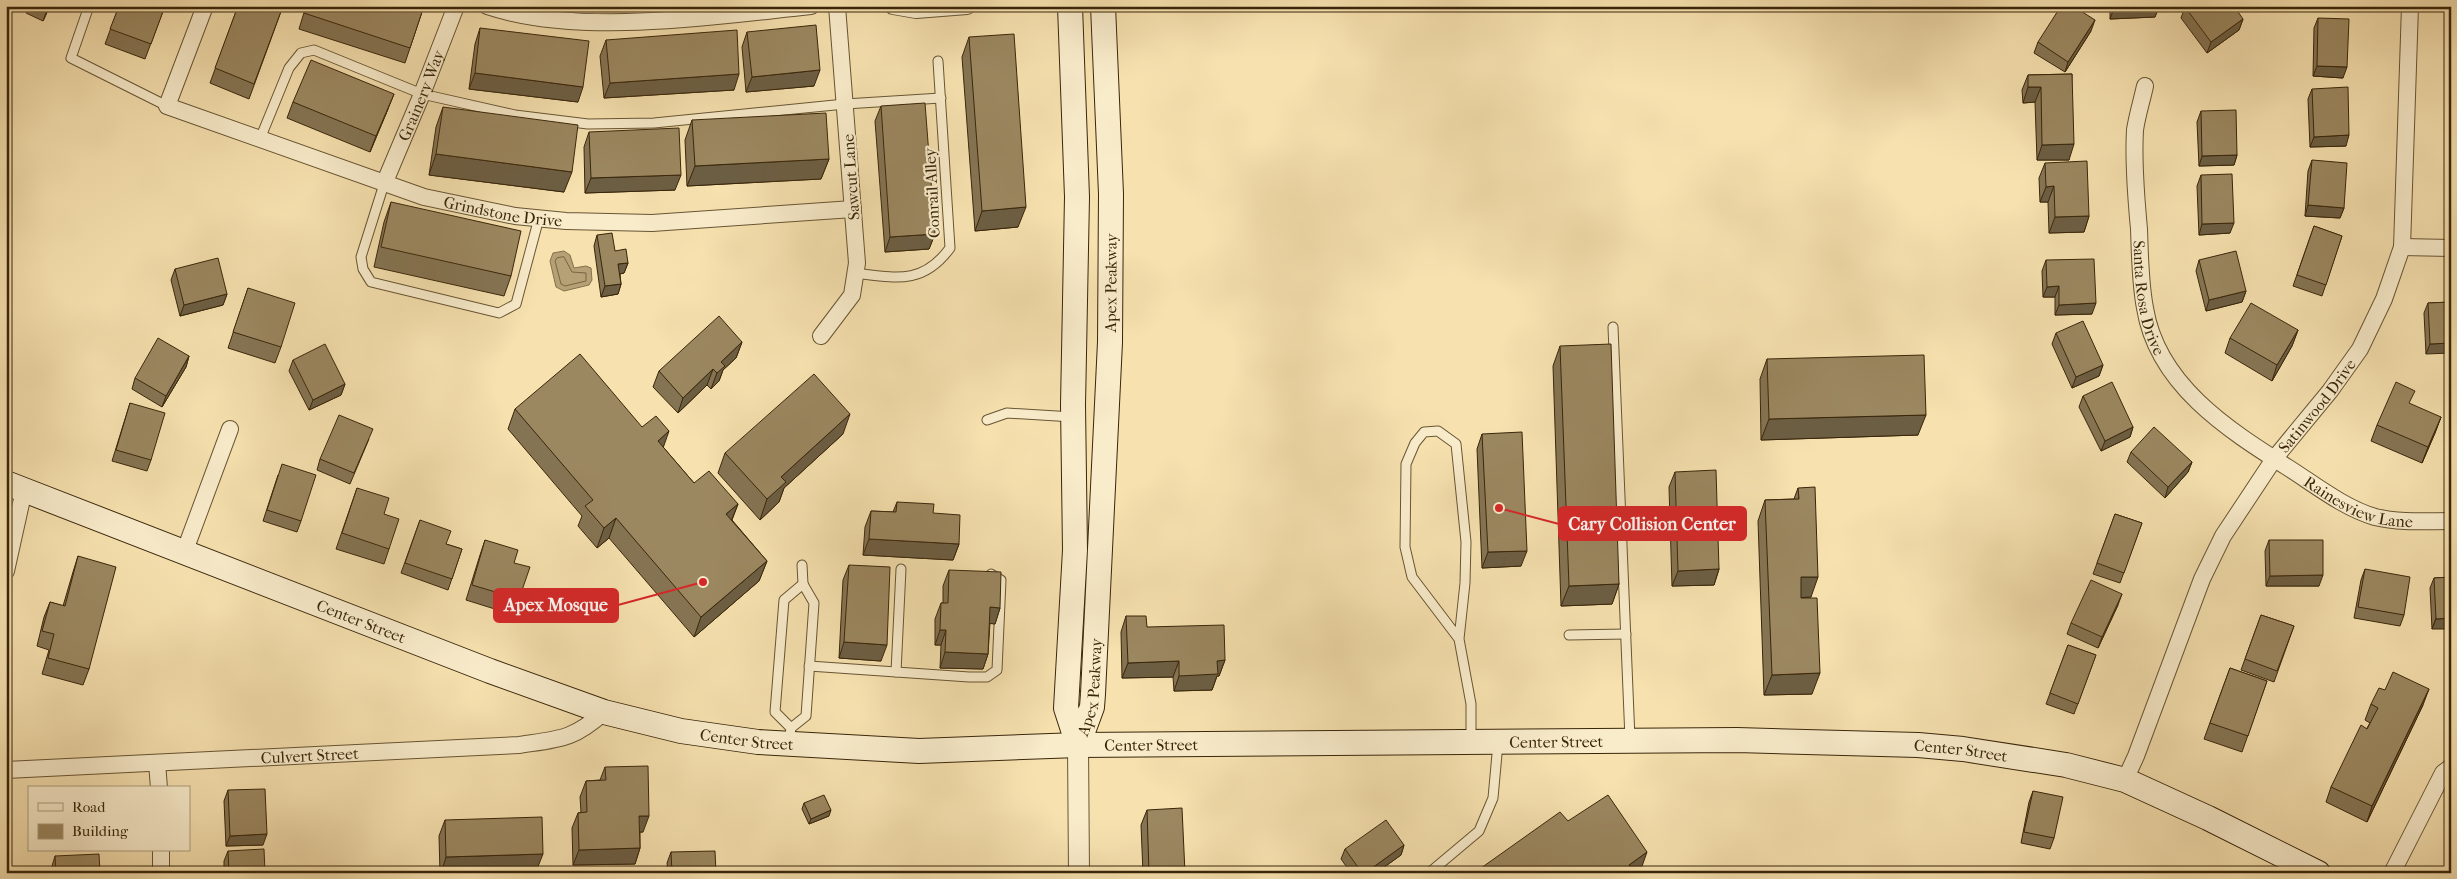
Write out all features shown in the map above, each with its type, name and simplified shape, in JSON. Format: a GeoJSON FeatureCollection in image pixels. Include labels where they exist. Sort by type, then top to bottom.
{"type":"FeatureCollection","features":[{"type":"Feature","properties":{"kind":"main road","name":"Apex Peakway"},"geometry":{"type":"LineString","coordinates":[[1070,6],[1077,197],[1073,417],[1075,550],[1066,708],[1078,746]]}},
{"type":"Feature","properties":{"kind":"main road","name":"Apex Peakway"},"geometry":{"type":"LineString","coordinates":[[1078,746],[1092,707],[1094,694],[1110,360],[1111,194],[1104,6]]}},
{"type":"Feature","properties":{"kind":"main road","name":"Center Street"},"geometry":{"type":"LineString","coordinates":[[15,486],[490,672],[604,712],[681,731],[790,736],[919,751],[1078,746],[1737,740],[1918,744],[2066,765],[2125,780],[2208,818],[2318,873]]}},
{"type":"Feature","properties":{"kind":"street"},"geometry":{"type":"LineString","coordinates":[[168,106],[205,6]]}},
{"type":"Feature","properties":{"kind":"street","name":"Grainery Way"},"geometry":{"type":"LineString","coordinates":[[384,184],[456,6]]}},
{"type":"Feature","properties":{"kind":"street"},"geometry":{"type":"LineString","coordinates":[[487,6],[544,19],[587,21],[702,17],[811,6]]}},
{"type":"Feature","properties":{"kind":"street","name":"Sawcut Lane"},"geometry":{"type":"LineString","coordinates":[[821,336],[852,295],[856,273],[837,6]]}},
{"type":"Feature","properties":{"kind":"street"},"geometry":{"type":"LineString","coordinates":[[894,6],[916,10],[968,6]]}},
{"type":"Feature","properties":{"kind":"street","name":"Satinwood Drive"},"geometry":{"type":"LineString","coordinates":[[2125,780],[2136,756],[2202,579],[2223,536],[2274,459],[2330,391],[2360,349],[2384,299],[2402,247],[2410,6]]}},
{"type":"Feature","properties":{"kind":"street","name":"Santa Rosa Drive"},"geometry":{"type":"LineString","coordinates":[[2145,86],[2135,130],[2136,196],[2145,310],[2153,336],[2168,368],[2194,399],[2274,459]]}},
{"type":"Feature","properties":{"kind":"street","name":"Grindstone Drive"},"geometry":{"type":"LineString","coordinates":[[168,106],[424,197],[539,218],[566,221],[652,222],[853,210]]}},
{"type":"Feature","properties":{"kind":"street"},"geometry":{"type":"LineString","coordinates":[[2402,247],[2451,248]]}},
{"type":"Feature","properties":{"kind":"street"},"geometry":{"type":"LineString","coordinates":[[184,553],[230,429]]}},
{"type":"Feature","properties":{"kind":"street","name":"Rainesview Lane"},"geometry":{"type":"LineString","coordinates":[[2274,459],[2346,504],[2375,516],[2403,522],[2451,520]]}},
{"type":"Feature","properties":{"kind":"street"},"geometry":{"type":"LineString","coordinates":[[6,571],[15,486]]}},
{"type":"Feature","properties":{"kind":"street","name":"Culvert Street"},"geometry":{"type":"LineString","coordinates":[[6,770],[519,745],[560,739],[585,729],[604,712]]}},
{"type":"Feature","properties":{"kind":"street"},"geometry":{"type":"LineString","coordinates":[[1078,746],[1079,873]]}},
{"type":"Feature","properties":{"kind":"street"},"geometry":{"type":"LineString","coordinates":[[157,763],[159,786]]}},
{"type":"Feature","properties":{"kind":"street"},"geometry":{"type":"LineString","coordinates":[[2392,873],[2443,773],[2451,767]]}},
{"type":"Feature","properties":{"kind":"street"},"geometry":{"type":"LineString","coordinates":[[161,852],[161,873]]}},
{"type":"Feature","properties":{"kind":"lane"},"geometry":{"type":"LineString","coordinates":[[89,6],[71,58],[168,106]]}},
{"type":"Feature","properties":{"kind":"lane"},"geometry":{"type":"LineString","coordinates":[[260,139],[289,68],[301,53],[314,50],[422,94],[515,115],[588,124],[654,123],[845,104],[941,98]]}},
{"type":"Feature","properties":{"kind":"lane","name":"Conrail Alley"},"geometry":{"type":"LineString","coordinates":[[856,273],[895,278],[923,273],[939,264],[950,248],[938,61]]}},
{"type":"Feature","properties":{"kind":"lane"},"geometry":{"type":"LineString","coordinates":[[384,184],[361,257],[363,269],[372,282],[499,313],[516,304],[539,218]]}},
{"type":"Feature","properties":{"kind":"lane"},"geometry":{"type":"LineString","coordinates":[[1613,327],[1630,741]]}},
{"type":"Feature","properties":{"kind":"lane"},"geometry":{"type":"LineString","coordinates":[[987,420],[1007,413],[1073,417]]}},
{"type":"Feature","properties":{"kind":"lane"},"geometry":{"type":"LineString","coordinates":[[1459,639],[1412,577],[1405,547],[1406,464],[1415,443],[1424,432],[1438,431],[1456,444],[1466,542],[1465,584],[1459,639],[1471,704],[1471,743]]}},
{"type":"Feature","properties":{"kind":"lane"},"geometry":{"type":"LineString","coordinates":[[802,565],[804,584],[814,603],[806,716],[790,736],[775,712],[784,600],[804,584]]}},
{"type":"Feature","properties":{"kind":"lane"},"geometry":{"type":"LineString","coordinates":[[896,672],[901,569]]}},
{"type":"Feature","properties":{"kind":"lane"},"geometry":{"type":"LineString","coordinates":[[809,666],[987,677],[997,670],[1001,580],[992,574],[978,572]]}},
{"type":"Feature","properties":{"kind":"lane"},"geometry":{"type":"LineString","coordinates":[[1569,635],[1626,634]]}},
{"type":"Feature","properties":{"kind":"lane"},"geometry":{"type":"LineString","coordinates":[[1429,873],[1479,830],[1493,798],[1498,742]]}},
{"type":"Feature","properties":{"kind":"water"},"geometry":{"type":"Polygon","coordinates":[[[564,251],[570,255],[574,268],[586,266],[591,268],[592,280],[589,285],[564,291],[556,287],[550,261],[553,253],[564,251]]]}},
{"type":"Feature","properties":{"kind":"building"},"geometry":{"type":"Polygon","coordinates":[[[38,6],[49,6],[47,10],[38,6]]]}},
{"type":"Feature","properties":{"kind":"building"},"geometry":{"type":"Polygon","coordinates":[[[119,6],[165,6],[151,44],[110,29],[119,6]]]}},
{"type":"Feature","properties":{"kind":"building"},"geometry":{"type":"Polygon","coordinates":[[[238,6],[283,6],[254,84],[215,68],[238,6]]]}},
{"type":"Feature","properties":{"kind":"building"},"geometry":{"type":"Polygon","coordinates":[[[307,6],[424,6],[410,48],[304,13],[307,6]]]}},
{"type":"Feature","properties":{"kind":"building"},"geometry":{"type":"Polygon","coordinates":[[[2061,6],[2073,6],[2095,20],[2068,62],[2038,42],[2061,6]]]}},
{"type":"Feature","properties":{"kind":"building"},"geometry":{"type":"Polygon","coordinates":[[[2114,6],[2159,6],[2159,7],[2114,8],[2114,6]]]}},
{"type":"Feature","properties":{"kind":"building"},"geometry":{"type":"Polygon","coordinates":[[[2186,6],[2234,6],[2243,19],[2211,42],[2186,6]]]}},
{"type":"Feature","properties":{"kind":"building"},"geometry":{"type":"Polygon","coordinates":[[[2318,18],[2349,19],[2347,67],[2317,66],[2318,18]]]}},
{"type":"Feature","properties":{"kind":"building"},"geometry":{"type":"Polygon","coordinates":[[[816,25],[820,70],[752,77],[747,32],[816,25]]]}},
{"type":"Feature","properties":{"kind":"building"},"geometry":{"type":"Polygon","coordinates":[[[480,28],[589,41],[583,87],[475,73],[480,28]]]}},
{"type":"Feature","properties":{"kind":"building"},"geometry":{"type":"Polygon","coordinates":[[[737,30],[739,74],[610,83],[606,40],[737,30]]]}},
{"type":"Feature","properties":{"kind":"building"},"geometry":{"type":"Polygon","coordinates":[[[1014,34],[1026,207],[982,211],[969,37],[1014,34]]]}},
{"type":"Feature","properties":{"kind":"building"},"geometry":{"type":"Polygon","coordinates":[[[311,60],[394,94],[376,136],[293,102],[311,60]]]}},
{"type":"Feature","properties":{"kind":"building"},"geometry":{"type":"Polygon","coordinates":[[[2072,74],[2074,144],[2042,145],[2041,87],[2028,87],[2028,75],[2072,74]]]}},
{"type":"Feature","properties":{"kind":"building"},"geometry":{"type":"Polygon","coordinates":[[[2348,87],[2349,135],[2314,137],[2312,89],[2348,87]]]}},
{"type":"Feature","properties":{"kind":"building"},"geometry":{"type":"Polygon","coordinates":[[[925,103],[935,234],[890,237],[881,106],[925,103]]]}},
{"type":"Feature","properties":{"kind":"building"},"geometry":{"type":"Polygon","coordinates":[[[443,107],[578,125],[572,172],[436,154],[443,107]]]}},
{"type":"Feature","properties":{"kind":"building"},"geometry":{"type":"Polygon","coordinates":[[[2236,110],[2237,155],[2202,156],[2201,111],[2236,110]]]}},
{"type":"Feature","properties":{"kind":"building"},"geometry":{"type":"Polygon","coordinates":[[[826,113],[829,159],[695,166],[692,120],[826,113]]]}},
{"type":"Feature","properties":{"kind":"building"},"geometry":{"type":"Polygon","coordinates":[[[679,128],[681,175],[591,178],[589,132],[679,128]]]}},
{"type":"Feature","properties":{"kind":"building"},"geometry":{"type":"Polygon","coordinates":[[[2312,160],[2347,163],[2344,208],[2308,205],[2312,160]]]}},
{"type":"Feature","properties":{"kind":"building"},"geometry":{"type":"Polygon","coordinates":[[[2087,161],[2089,216],[2055,217],[2054,186],[2046,187],[2045,163],[2087,161]]]}},
{"type":"Feature","properties":{"kind":"building"},"geometry":{"type":"Polygon","coordinates":[[[2232,174],[2234,223],[2202,224],[2201,175],[2232,174]]]}},
{"type":"Feature","properties":{"kind":"building"},"geometry":{"type":"Polygon","coordinates":[[[391,202],[521,231],[511,276],[381,247],[391,202]]]}},
{"type":"Feature","properties":{"kind":"building"},"geometry":{"type":"Polygon","coordinates":[[[2314,226],[2342,236],[2326,285],[2297,275],[2314,226]]]}},
{"type":"Feature","properties":{"kind":"building"},"geometry":{"type":"Polygon","coordinates":[[[612,233],[615,251],[626,249],[628,263],[618,264],[621,284],[605,286],[597,235],[612,233]]]}},
{"type":"Feature","properties":{"kind":"building"},"geometry":{"type":"Polygon","coordinates":[[[2236,251],[2246,291],[2209,300],[2199,260],[2236,251]]]}},
{"type":"Feature","properties":{"kind":"building"},"geometry":{"type":"Polygon","coordinates":[[[218,258],[227,294],[184,305],[175,269],[218,258]]]}},
{"type":"Feature","properties":{"kind":"building"},"geometry":{"type":"Polygon","coordinates":[[[2094,259],[2096,303],[2059,305],[2059,286],[2047,287],[2046,260],[2094,259]]]}},
{"type":"Feature","properties":{"kind":"building"},"geometry":{"type":"Polygon","coordinates":[[[248,288],[295,303],[281,347],[233,332],[248,288]]]}},
{"type":"Feature","properties":{"kind":"building"},"geometry":{"type":"Polygon","coordinates":[[[2451,302],[2451,343],[2430,344],[2428,303],[2451,302]]]}},
{"type":"Feature","properties":{"kind":"building"},"geometry":{"type":"Polygon","coordinates":[[[2251,303],[2298,330],[2277,365],[2230,338],[2251,303]]]}},
{"type":"Feature","properties":{"kind":"building"},"geometry":{"type":"Polygon","coordinates":[[[719,316],[742,342],[721,362],[725,366],[717,373],[713,369],[683,398],[659,371],[719,316]]]}},
{"type":"Feature","properties":{"kind":"building"},"geometry":{"type":"Polygon","coordinates":[[[2083,321],[2103,365],[2076,377],[2056,333],[2083,321]]]}},
{"type":"Feature","properties":{"kind":"building"},"geometry":{"type":"Polygon","coordinates":[[[158,338],[189,356],[166,396],[135,378],[158,338]]]}},
{"type":"Feature","properties":{"kind":"building"},"geometry":{"type":"Polygon","coordinates":[[[325,344],[345,384],[313,400],[293,360],[325,344]]]}},
{"type":"Feature","properties":{"kind":"building"},"geometry":{"type":"Polygon","coordinates":[[[1611,344],[1619,584],[1569,586],[1560,346],[1611,344]]]}},
{"type":"Feature","properties":{"kind":"building"},"geometry":{"type":"Polygon","coordinates":[[[580,354],[642,427],[656,416],[669,431],[658,441],[694,483],[709,471],[738,504],[726,514],[767,561],[701,617],[616,518],[604,528],[585,506],[593,500],[515,409],[580,354]]]}},
{"type":"Feature","properties":{"kind":"building"},"geometry":{"type":"Polygon","coordinates":[[[1924,355],[1926,415],[1769,419],[1767,359],[1924,355]]]}},
{"type":"Feature","properties":{"kind":"building"},"geometry":{"type":"Polygon","coordinates":[[[814,374],[850,414],[781,477],[786,482],[767,499],[725,453],[814,374]]]}},
{"type":"Feature","properties":{"kind":"building"},"geometry":{"type":"Polygon","coordinates":[[[2112,382],[2133,427],[2105,441],[2083,396],[2112,382]]]}},
{"type":"Feature","properties":{"kind":"building"},"geometry":{"type":"Polygon","coordinates":[[[2396,382],[2415,391],[2409,403],[2441,417],[2428,447],[2377,425],[2396,382]]]}},
{"type":"Feature","properties":{"kind":"building"},"geometry":{"type":"Polygon","coordinates":[[[130,403],[165,413],[151,460],[116,450],[130,403]]]}},
{"type":"Feature","properties":{"kind":"building"},"geometry":{"type":"Polygon","coordinates":[[[339,415],[373,429],[354,473],[320,459],[339,415]]]}},
{"type":"Feature","properties":{"kind":"building"},"geometry":{"type":"Polygon","coordinates":[[[2154,427],[2192,462],[2168,487],[2131,452],[2154,427]]]}},
{"type":"Feature","properties":{"kind":"building"},"geometry":{"type":"Polygon","coordinates":[[[1522,432],[1527,551],[1488,552],[1482,434],[1522,432]]]}},
{"type":"Feature","properties":{"kind":"building"},"geometry":{"type":"Polygon","coordinates":[[[282,464],[316,475],[301,521],[267,510],[282,464]]]}},
{"type":"Feature","properties":{"kind":"building"},"geometry":{"type":"Polygon","coordinates":[[[1716,470],[1719,569],[1678,571],[1675,472],[1716,470]]]}},
{"type":"Feature","properties":{"kind":"building"},"geometry":{"type":"Polygon","coordinates":[[[1815,487],[1818,577],[1801,577],[1801,598],[1817,598],[1820,673],[1772,675],[1765,500],[1799,499],[1798,488],[1815,487]]]}},
{"type":"Feature","properties":{"kind":"building"},"geometry":{"type":"Polygon","coordinates":[[[357,488],[389,498],[384,514],[399,519],[389,549],[342,533],[357,488]]]}},
{"type":"Feature","properties":{"kind":"building"},"geometry":{"type":"Polygon","coordinates":[[[897,502],[934,504],[933,513],[960,515],[959,544],[869,539],[871,511],[896,512],[897,502]]]}},
{"type":"Feature","properties":{"kind":"building"},"geometry":{"type":"Polygon","coordinates":[[[2115,514],[2142,523],[2124,573],[2097,563],[2115,514]]]}},
{"type":"Feature","properties":{"kind":"building"},"geometry":{"type":"Polygon","coordinates":[[[420,520],[451,531],[446,544],[462,549],[452,579],[405,563],[420,520]]]}},
{"type":"Feature","properties":{"kind":"building"},"geometry":{"type":"Polygon","coordinates":[[[485,540],[518,550],[514,563],[530,567],[519,599],[472,585],[485,540]]]}},
{"type":"Feature","properties":{"kind":"building"},"geometry":{"type":"Polygon","coordinates":[[[2269,540],[2323,540],[2323,575],[2270,576],[2269,540]]]}},
{"type":"Feature","properties":{"kind":"building"},"geometry":{"type":"Polygon","coordinates":[[[78,556],[116,567],[89,669],[48,658],[54,634],[42,631],[50,602],[65,606],[78,556]]]}},
{"type":"Feature","properties":{"kind":"building"},"geometry":{"type":"Polygon","coordinates":[[[849,565],[890,567],[887,645],[844,642],[849,565]]]}},
{"type":"Feature","properties":{"kind":"building"},"geometry":{"type":"Polygon","coordinates":[[[2365,569],[2410,577],[2404,615],[2358,607],[2365,569]]]}},
{"type":"Feature","properties":{"kind":"building"},"geometry":{"type":"Polygon","coordinates":[[[949,570],[1001,572],[1000,608],[990,607],[988,654],[945,652],[946,630],[940,630],[941,603],[948,603],[949,570]]]}},
{"type":"Feature","properties":{"kind":"building"},"geometry":{"type":"Polygon","coordinates":[[[2451,577],[2451,618],[2436,619],[2434,578],[2451,577]]]}},
{"type":"Feature","properties":{"kind":"building"},"geometry":{"type":"Polygon","coordinates":[[[2091,580],[2122,594],[2102,637],[2071,623],[2091,580]]]}},
{"type":"Feature","properties":{"kind":"building"},"geometry":{"type":"Polygon","coordinates":[[[2261,615],[2294,626],[2277,671],[2245,659],[2261,615]]]}},
{"type":"Feature","properties":{"kind":"building"},"geometry":{"type":"Polygon","coordinates":[[[1126,616],[1146,616],[1147,627],[1224,625],[1225,660],[1217,661],[1218,674],[1179,676],[1179,661],[1128,663],[1126,616]]]}},
{"type":"Feature","properties":{"kind":"building"},"geometry":{"type":"Polygon","coordinates":[[[2068,645],[2096,655],[2078,704],[2050,693],[2068,645]]]}},
{"type":"Feature","properties":{"kind":"building"},"geometry":{"type":"Polygon","coordinates":[[[2230,668],[2267,681],[2248,736],[2210,723],[2230,668]]]}},
{"type":"Feature","properties":{"kind":"building"},"geometry":{"type":"Polygon","coordinates":[[[2393,672],[2429,689],[2372,806],[2331,787],[2361,725],[2367,729],[2378,708],[2371,704],[2379,688],[2385,690],[2393,672]]]}},
{"type":"Feature","properties":{"kind":"building"},"geometry":{"type":"Polygon","coordinates":[[[648,766],[649,816],[639,816],[640,848],[579,850],[578,813],[587,812],[586,781],[606,780],[605,767],[648,766]]]}},
{"type":"Feature","properties":{"kind":"building"},"geometry":{"type":"Polygon","coordinates":[[[265,789],[267,834],[230,836],[228,790],[265,789]]]}},
{"type":"Feature","properties":{"kind":"building"},"geometry":{"type":"Polygon","coordinates":[[[2033,791],[2063,797],[2054,838],[2024,832],[2033,791]]]}},
{"type":"Feature","properties":{"kind":"building"},"geometry":{"type":"Polygon","coordinates":[[[824,795],[831,810],[811,819],[804,803],[824,795]]]}},
{"type":"Feature","properties":{"kind":"building"},"geometry":{"type":"Polygon","coordinates":[[[1608,795],[1647,852],[1629,865],[1634,873],[1474,873],[1560,812],[1568,821],[1608,795]]]}},
{"type":"Feature","properties":{"kind":"building"},"geometry":{"type":"Polygon","coordinates":[[[1182,808],[1185,873],[1149,873],[1147,810],[1182,808]]]}},
{"type":"Feature","properties":{"kind":"building"},"geometry":{"type":"Polygon","coordinates":[[[542,817],[543,854],[446,857],[445,820],[542,817]]]}},
{"type":"Feature","properties":{"kind":"building"},"geometry":{"type":"Polygon","coordinates":[[[1386,820],[1404,845],[1365,873],[1362,873],[1345,849],[1386,820]]]}},
{"type":"Feature","properties":{"kind":"building"},"geometry":{"type":"Polygon","coordinates":[[[264,849],[265,873],[229,873],[228,851],[264,849]]]}},
{"type":"Feature","properties":{"kind":"building"},"geometry":{"type":"Polygon","coordinates":[[[715,851],[716,873],[672,873],[671,852],[715,851]]]}},
{"type":"Feature","properties":{"kind":"building"},"geometry":{"type":"Polygon","coordinates":[[[99,854],[100,873],[56,873],[55,856],[99,854]]]}},
{"type":"Feature","properties":{"kind":"place","name":"Cary Collision Center"},"geometry":{"type":"Point","coordinates":[1499,508]}},
{"type":"Feature","properties":{"kind":"place","name":"Apex Mosque"},"geometry":{"type":"Point","coordinates":[703,582]}}]}
